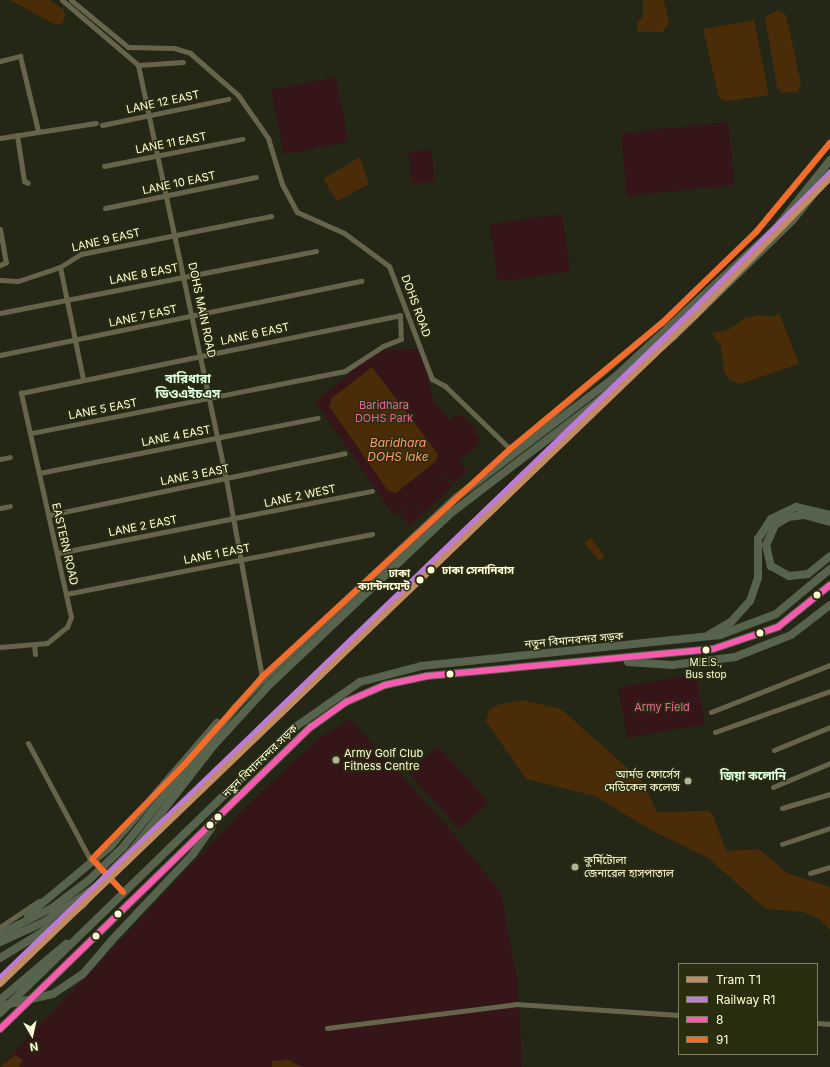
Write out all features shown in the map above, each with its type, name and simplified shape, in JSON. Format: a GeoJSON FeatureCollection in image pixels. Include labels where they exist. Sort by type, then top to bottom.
{"type":"FeatureCollection","features":[{"type":"Feature","properties":{"kind":"highway"},"geometry":{"type":"LineString","coordinates":[[0,935],[28,915],[110,847],[191,751],[405,541],[457,496],[585,402],[776,228],[830,160]]}},
{"type":"Feature","properties":{"kind":"highway"},"geometry":{"type":"LineString","coordinates":[[0,958],[62,920],[83,904],[96,887],[133,849],[214,745],[286,669],[451,513],[598,401],[674,336],[792,221],[830,173]]}},
{"type":"Feature","properties":{"kind":"highway"},"geometry":{"type":"LineString","coordinates":[[699,639],[731,622],[753,595],[758,578],[758,539],[771,519],[796,507],[830,515]]}},
{"type":"Feature","properties":{"kind":"highway"},"geometry":{"type":"LineString","coordinates":[[830,522],[800,515],[775,525],[767,537],[766,553],[771,566],[783,575],[808,574],[830,556]]}},
{"type":"Feature","properties":{"kind":"highway","name":"নতুন বিমানবন্দর সড়ক"},"geometry":{"type":"LineString","coordinates":[[0,1013],[291,730],[343,692],[371,678],[401,669],[524,655],[699,639],[734,631],[776,614],[830,569]]}},
{"type":"Feature","properties":{"kind":"highway","name":"নতুন বিমানবন্দর সড়ক"},"geometry":{"type":"LineString","coordinates":[[0,1029],[311,727],[365,693],[427,676],[621,660],[713,649],[760,635],[798,614],[830,585]]}},
{"type":"Feature","properties":{"kind":"highway"},"geometry":{"type":"LineString","coordinates":[[621,660],[672,665],[718,660],[764,648],[805,626],[830,605]]}},
{"type":"Feature","properties":{"kind":"highway"},"geometry":{"type":"LineString","coordinates":[[524,655],[524,667]]}},
{"type":"Feature","properties":{"kind":"highway"},"geometry":{"type":"LineString","coordinates":[[0,935],[52,908],[107,864],[234,708]]}},
{"type":"Feature","properties":{"kind":"highway"},"geometry":{"type":"LineString","coordinates":[[0,1006],[53,994],[82,974],[193,854],[219,816]]}},
{"type":"Feature","properties":{"kind":"highway"},"geometry":{"type":"LineString","coordinates":[[0,942],[44,922],[96,887]]}},
{"type":"Feature","properties":{"kind":"highway"},"geometry":{"type":"LineString","coordinates":[[0,1000],[49,955],[82,933]]}},
{"type":"Feature","properties":{"kind":"street"},"geometry":{"type":"LineString","coordinates":[[62,0],[124,51],[138,65],[183,62]]}},
{"type":"Feature","properties":{"kind":"street"},"geometry":{"type":"LineString","coordinates":[[71,0],[128,47],[124,51]]}},
{"type":"Feature","properties":{"kind":"street","name":"DOHS ROAD"},"geometry":{"type":"LineString","coordinates":[[128,47],[174,48],[190,53],[238,95],[268,138],[282,184],[297,212],[344,233],[389,266],[432,379],[445,386],[510,449]]}},
{"type":"Feature","properties":{"kind":"street"},"geometry":{"type":"LineString","coordinates":[[0,61],[20,56],[38,131]]}},
{"type":"Feature","properties":{"kind":"street","name":"DOHS MAIN ROAD"},"geometry":{"type":"LineString","coordinates":[[138,65],[168,196],[210,398],[242,560],[262,677]]}},
{"type":"Feature","properties":{"kind":"street","name":"LANE 12 EAST"},"geometry":{"type":"LineString","coordinates":[[102,125],[228,99]]}},
{"type":"Feature","properties":{"kind":"street"},"geometry":{"type":"LineString","coordinates":[[0,138],[96,122]]}},
{"type":"Feature","properties":{"kind":"street"},"geometry":{"type":"LineString","coordinates":[[17,135],[24,181],[28,184]]}},
{"type":"Feature","properties":{"kind":"street","name":"LANE 11 EAST"},"geometry":{"type":"LineString","coordinates":[[104,166],[242,139]]}},
{"type":"Feature","properties":{"kind":"street"},"geometry":{"type":"LineString","coordinates":[[0,927],[61,886],[92,859],[184,765],[262,677],[510,449],[637,345],[756,232],[830,143]]}},
{"type":"Feature","properties":{"kind":"street","name":"LANE 10 EAST"},"geometry":{"type":"LineString","coordinates":[[106,208],[256,177]]}},
{"type":"Feature","properties":{"kind":"street","name":"LANE 9 EAST"},"geometry":{"type":"LineString","coordinates":[[0,280],[18,281],[60,266],[81,254],[271,216]]}},
{"type":"Feature","properties":{"kind":"street"},"geometry":{"type":"LineString","coordinates":[[0,229],[6,262],[0,265]]}},
{"type":"Feature","properties":{"kind":"street","name":"LANE 8 EAST"},"geometry":{"type":"LineString","coordinates":[[0,313],[316,251]]}},
{"type":"Feature","properties":{"kind":"street"},"geometry":{"type":"LineString","coordinates":[[60,266],[83,379]]}},
{"type":"Feature","properties":{"kind":"street","name":"LANE 7 EAST"},"geometry":{"type":"LineString","coordinates":[[0,355],[361,281]]}},
{"type":"Feature","properties":{"kind":"street","name":"LANE 6 EAST"},"geometry":{"type":"LineString","coordinates":[[21,393],[83,379],[400,315],[401,340],[383,346],[345,371]]}},
{"type":"Feature","properties":{"kind":"street","name":"LANE 5 EAST"},"geometry":{"type":"LineString","coordinates":[[31,433],[345,371]]}},
{"type":"Feature","properties":{"kind":"street","name":"EASTERN ROAD"},"geometry":{"type":"LineString","coordinates":[[0,647],[34,645],[50,641],[67,627],[71,617],[58,553],[38,473],[31,433],[21,393]]}},
{"type":"Feature","properties":{"kind":"street","name":"LANE 4 EAST"},"geometry":{"type":"LineString","coordinates":[[38,473],[318,418]]}},
{"type":"Feature","properties":{"kind":"street","name":"LANE 3 EAST"},"geometry":{"type":"LineString","coordinates":[[49,515],[345,453]]}},
{"type":"Feature","properties":{"kind":"street"},"geometry":{"type":"LineString","coordinates":[[0,459],[10,457]]}},
{"type":"Feature","properties":{"kind":"street","name":"LANE 2 WEST"},"geometry":{"type":"LineString","coordinates":[[233,520],[372,491]]}},
{"type":"Feature","properties":{"kind":"street"},"geometry":{"type":"LineString","coordinates":[[0,508],[10,506]]}},
{"type":"Feature","properties":{"kind":"street","name":"LANE 2 EAST"},"geometry":{"type":"LineString","coordinates":[[58,553],[233,520]]}},
{"type":"Feature","properties":{"kind":"street","name":"LANE 1 EAST"},"geometry":{"type":"LineString","coordinates":[[66,594],[372,534]]}},
{"type":"Feature","properties":{"kind":"street"},"geometry":{"type":"LineString","coordinates":[[34,645],[35,654]]}},
{"type":"Feature","properties":{"kind":"street"},"geometry":{"type":"LineString","coordinates":[[711,712],[830,665]]}},
{"type":"Feature","properties":{"kind":"street"},"geometry":{"type":"LineString","coordinates":[[715,732],[830,691]]}},
{"type":"Feature","properties":{"kind":"street"},"geometry":{"type":"LineString","coordinates":[[774,750],[830,727]]}},
{"type":"Feature","properties":{"kind":"street"},"geometry":{"type":"LineString","coordinates":[[28,743],[92,859],[123,892]]}},
{"type":"Feature","properties":{"kind":"street"},"geometry":{"type":"LineString","coordinates":[[773,786],[830,763]]}},
{"type":"Feature","properties":{"kind":"street"},"geometry":{"type":"LineString","coordinates":[[782,808],[830,794]]}},
{"type":"Feature","properties":{"kind":"street"},"geometry":{"type":"LineString","coordinates":[[782,844],[830,828]]}},
{"type":"Feature","properties":{"kind":"street"},"geometry":{"type":"LineString","coordinates":[[810,873],[830,866]]}},
{"type":"Feature","properties":{"kind":"street"},"geometry":{"type":"LineString","coordinates":[[327,1028],[516,1004],[678,1015]]}},
{"type":"Feature","properties":{"kind":"street"},"geometry":{"type":"LineString","coordinates":[[818,1023],[830,1024]]}},
{"type":"Feature","properties":{"kind":"green space"},"geometry":{"type":"Polygon","coordinates":[[[336,77],[349,142],[284,154],[271,90],[336,77]]]}},
{"type":"Feature","properties":{"kind":"green space"},"geometry":{"type":"Polygon","coordinates":[[[728,122],[735,185],[627,196],[621,133],[728,122]]]}},
{"type":"Feature","properties":{"kind":"green space"},"geometry":{"type":"Polygon","coordinates":[[[431,149],[435,181],[412,184],[408,152],[431,149]]]}},
{"type":"Feature","properties":{"kind":"green space"},"geometry":{"type":"Polygon","coordinates":[[[562,214],[570,271],[498,282],[490,224],[562,214]]]}},
{"type":"Feature","properties":{"kind":"green space","name":"Baridhara DOHS Park"},"geometry":{"type":"Polygon","coordinates":[[[420,349],[434,402],[450,420],[461,414],[477,429],[474,432],[480,438],[475,448],[459,461],[467,471],[453,484],[444,474],[394,516],[315,401],[377,351],[420,349]]]}},
{"type":"Feature","properties":{"kind":"green space"},"geometry":{"type":"Polygon","coordinates":[[[443,476],[453,486],[424,513],[412,501],[443,476]]]}},
{"type":"Feature","properties":{"kind":"green space"},"geometry":{"type":"Polygon","coordinates":[[[412,502],[423,514],[410,526],[399,514],[412,502]]]}},
{"type":"Feature","properties":{"kind":"green space","name":"Army Field"},"geometry":{"type":"Polygon","coordinates":[[[696,674],[705,724],[627,738],[618,688],[696,674]]]}},
{"type":"Feature","properties":{"kind":"green space"},"geometry":{"type":"Polygon","coordinates":[[[350,719],[450,829],[501,893],[518,985],[522,1067],[0,1067],[253,800],[317,739],[350,719]]]}},
{"type":"Feature","properties":{"kind":"green space"},"geometry":{"type":"Polygon","coordinates":[[[438,746],[489,802],[459,829],[408,773],[438,746]]]}},
{"type":"Feature","properties":{"kind":"water"},"geometry":{"type":"Polygon","coordinates":[[[10,0],[50,0],[64,10],[65,17],[62,24],[54,24],[10,0]]]}},
{"type":"Feature","properties":{"kind":"water"},"geometry":{"type":"Polygon","coordinates":[[[643,0],[664,0],[669,23],[663,32],[637,32],[637,22],[643,18],[643,0]]]}},
{"type":"Feature","properties":{"kind":"water"},"geometry":{"type":"Polygon","coordinates":[[[778,10],[786,15],[801,84],[797,92],[781,93],[777,87],[765,17],[778,10]]]}},
{"type":"Feature","properties":{"kind":"water"},"geometry":{"type":"Polygon","coordinates":[[[754,20],[769,95],[728,101],[719,98],[703,29],[754,20]]]}},
{"type":"Feature","properties":{"kind":"water"},"geometry":{"type":"Polygon","coordinates":[[[360,157],[369,184],[337,201],[323,179],[360,157]]]}},
{"type":"Feature","properties":{"kind":"water"},"geometry":{"type":"Polygon","coordinates":[[[779,313],[799,364],[740,384],[730,381],[724,371],[721,346],[712,333],[728,330],[745,318],[759,315],[773,317],[779,313]]]}},
{"type":"Feature","properties":{"kind":"water","name":"Baridhara DOHS lake"},"geometry":{"type":"Polygon","coordinates":[[[372,367],[438,454],[436,461],[396,493],[388,491],[329,406],[332,398],[372,367]]]}},
{"type":"Feature","properties":{"kind":"water"},"geometry":{"type":"Polygon","coordinates":[[[591,538],[605,556],[599,561],[585,543],[591,538]]]}},
{"type":"Feature","properties":{"kind":"water"},"geometry":{"type":"Polygon","coordinates":[[[523,700],[561,709],[643,782],[657,812],[708,811],[713,815],[726,851],[759,849],[787,873],[830,887],[830,930],[821,920],[804,912],[766,909],[708,858],[651,830],[595,796],[526,779],[486,721],[488,712],[497,705],[523,700]]]}},
{"type":"Feature","properties":{"kind":"water"},"geometry":{"type":"Polygon","coordinates":[[[15,1055],[23,1060],[19,1067],[0,1067],[15,1055]]]}},
{"type":"Feature","properties":{"kind":"water"},"geometry":{"type":"Polygon","coordinates":[[[288,1060],[302,1067],[272,1067],[272,1061],[288,1060]]]}},
{"type":"Feature","properties":{"kind":"tram line","name":"T1"},"geometry":{"type":"LineString","coordinates":[[0,984],[695,316],[830,178]]}},
{"type":"Feature","properties":{"kind":"rail line","name":"R1"},"geometry":{"type":"LineString","coordinates":[[0,978],[691,312],[830,173]]}},
{"type":"Feature","properties":{"kind":"transit line","name":"91"},"geometry":{"type":"LineString","coordinates":[[123,892],[92,859],[184,765],[262,677],[510,449],[662,323],[756,232],[830,143]]}},
{"type":"Feature","properties":{"kind":"transit line","name":"8"},"geometry":{"type":"LineString","coordinates":[[0,1029],[311,727],[346,702],[385,685],[427,676],[713,649],[778,627],[830,585]]}},
{"type":"Feature","properties":{"kind":"place","name":"ঢাকা সেনানিবাস"},"geometry":{"type":"Point","coordinates":[431,570]}},
{"type":"Feature","properties":{"kind":"place","name":"ঢাকা ক্যান্টনমেন্ট"},"geometry":{"type":"Point","coordinates":[420,580]}},
{"type":"Feature","properties":{"kind":"place","name":"M.E.S., Bus stop"},"geometry":{"type":"Point","coordinates":[706,650]}},
{"type":"Feature","properties":{"kind":"place","name":"Army Golf Club Fitness Centre"},"geometry":{"type":"Point","coordinates":[336,760]}},
{"type":"Feature","properties":{"kind":"place","name":"আর্মড ফোর্সেস মেডিকেল কলেজ"},"geometry":{"type":"Point","coordinates":[688,781]}},
{"type":"Feature","properties":{"kind":"place","name":"কুর্মিটোলা জেনারেল হাসপাতাল"},"geometry":{"type":"Point","coordinates":[575,867]}},
{"type":"Feature","properties":{"kind":"district","name":"বারিধারা ডিওএইচএস"},"geometry":{"type":"Point","coordinates":[188,386]}},
{"type":"Feature","properties":{"kind":"district","name":"জিয়া কলোনি"},"geometry":{"type":"Point","coordinates":[753,776]}}]}
